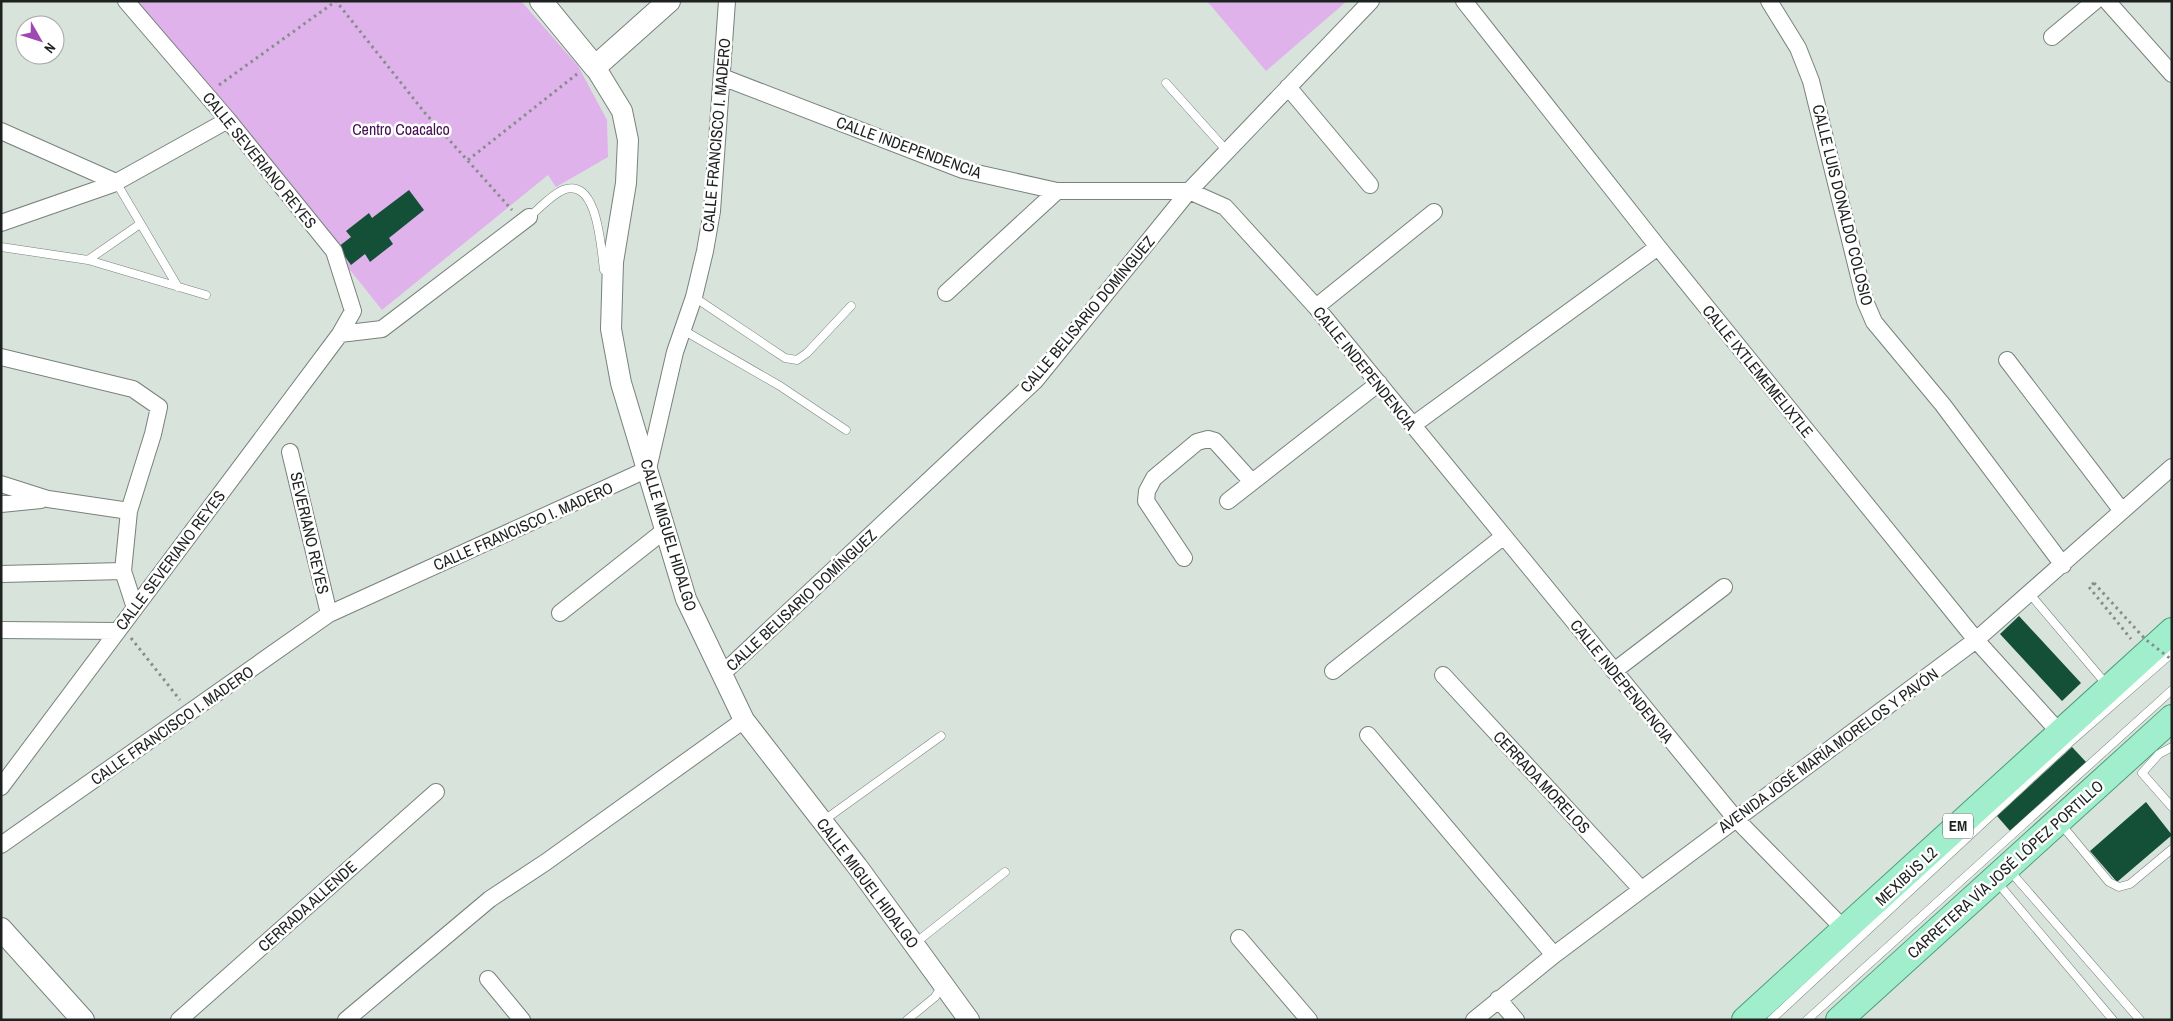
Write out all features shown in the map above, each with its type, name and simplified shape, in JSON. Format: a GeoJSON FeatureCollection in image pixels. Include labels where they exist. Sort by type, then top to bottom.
{"type":"FeatureCollection","features":[{"type":"Feature","properties":{"kind":"main road"},"geometry":{"type":"LineString","coordinates":[[541,1],[593,65],[669,1]]}},
{"type":"Feature","properties":{"kind":"main road","name":"EM"},"geometry":{"type":"LineString","coordinates":[[1745,1020],[2172,631]]}},
{"type":"Feature","properties":{"kind":"main road","name":"CARRETERA VÍA JOSÉ LÓPEZ PORTILLO"},"geometry":{"type":"LineString","coordinates":[[1839,1020],[2172,718]]}},
{"type":"Feature","properties":{"kind":"main road"},"geometry":{"type":"LineString","coordinates":[[1,929],[83,1020]]}},
{"type":"Feature","properties":{"kind":"street","name":"CALLE SEVERIANO REYES"},"geometry":{"type":"LineString","coordinates":[[1,787],[340,334],[354,311],[334,252],[228,120],[126,1]]}},
{"type":"Feature","properties":{"kind":"street","name":"CALLE FRANCISCO I. MADERO"},"geometry":{"type":"LineString","coordinates":[[1,846],[329,614],[648,469],[675,352],[694,296],[712,211],[727,1]]}},
{"type":"Feature","properties":{"kind":"street","name":"CALLE BELISARIO DOMÍNGUEZ"},"geometry":{"type":"LineString","coordinates":[[722,674],[1035,380],[1189,191],[1371,1]]}},
{"type":"Feature","properties":{"kind":"street","name":"CALLE IXTLEMEMELIXTLE"},"geometry":{"type":"LineString","coordinates":[[1464,1],[1658,247],[1976,640],[2060,732]]}},
{"type":"Feature","properties":{"kind":"street","name":"CALLE LUIS DONALDO COLOSIO"},"geometry":{"type":"LineString","coordinates":[[1769,1],[1798,48],[1811,81],[1865,301],[1874,322],[1943,405],[2063,565]]}},
{"type":"Feature","properties":{"kind":"street"},"geometry":{"type":"LineString","coordinates":[[2052,37],[2095,1]]}},
{"type":"Feature","properties":{"kind":"street"},"geometry":{"type":"LineString","coordinates":[[2107,1],[2172,74]]}},
{"type":"Feature","properties":{"kind":"street","name":"CALLE MIGUEL HIDALGO"},"geometry":{"type":"LineString","coordinates":[[593,65],[622,111],[628,140],[626,183],[613,262],[611,329],[621,382],[686,599],[744,720],[823,821],[969,1020]]}},
{"type":"Feature","properties":{"kind":"street","name":"CALLE INDEPENDENCIA"},"geometry":{"type":"LineString","coordinates":[[722,77],[963,170],[1057,191],[1189,191],[1225,207],[1316,307],[1735,818],[1845,930]]}},
{"type":"Feature","properties":{"kind":"street"},"geometry":{"type":"LineString","coordinates":[[1288,88],[1370,185]]}},
{"type":"Feature","properties":{"kind":"street"},"geometry":{"type":"LineString","coordinates":[[1,223],[116,182],[228,120]]}},
{"type":"Feature","properties":{"kind":"street"},"geometry":{"type":"LineString","coordinates":[[1,131],[116,182]]}},
{"type":"Feature","properties":{"kind":"street"},"geometry":{"type":"LineString","coordinates":[[946,293],[1057,191]]}},
{"type":"Feature","properties":{"kind":"street"},"geometry":{"type":"LineString","coordinates":[[1316,307],[1434,212]]}},
{"type":"Feature","properties":{"kind":"street"},"geometry":{"type":"LineString","coordinates":[[340,334],[382,329],[525,219]]}},
{"type":"Feature","properties":{"kind":"street"},"geometry":{"type":"LineString","coordinates":[[1412,425],[1658,247]]}},
{"type":"Feature","properties":{"kind":"street"},"geometry":{"type":"LineString","coordinates":[[1,357],[133,389],[159,407],[153,434],[129,511],[123,571],[135,608]]}},
{"type":"Feature","properties":{"kind":"street"},"geometry":{"type":"LineString","coordinates":[[2007,360],[2122,511]]}},
{"type":"Feature","properties":{"kind":"street"},"geometry":{"type":"LineString","coordinates":[[1228,501],[1379,383]]}},
{"type":"Feature","properties":{"kind":"street"},"geometry":{"type":"LineString","coordinates":[[1184,558],[1146,501],[1147,491],[1154,478],[1197,442],[1208,439],[1216,442],[1252,482]]}},
{"type":"Feature","properties":{"kind":"street","name":"SEVERIANO REYES"},"geometry":{"type":"LineString","coordinates":[[290,452],[329,614]]}},
{"type":"Feature","properties":{"kind":"street","name":"AVENIDA JOSÉ MARÍA MORELOS Y PAVÓN"},"geometry":{"type":"LineString","coordinates":[[1474,1020],[1498,999],[1640,889],[1976,640],[2063,565],[2172,466]]}},
{"type":"Feature","properties":{"kind":"street"},"geometry":{"type":"LineString","coordinates":[[1,484],[48,499],[129,511]]}},
{"type":"Feature","properties":{"kind":"street"},"geometry":{"type":"LineString","coordinates":[[1,504],[48,499]]}},
{"type":"Feature","properties":{"kind":"street"},"geometry":{"type":"LineString","coordinates":[[560,613],[665,530]]}},
{"type":"Feature","properties":{"kind":"street"},"geometry":{"type":"LineString","coordinates":[[1333,672],[1504,536]]}},
{"type":"Feature","properties":{"kind":"street"},"geometry":{"type":"LineString","coordinates":[[1,574],[123,571]]}},
{"type":"Feature","properties":{"kind":"street"},"geometry":{"type":"LineString","coordinates":[[1614,671],[1724,587]]}},
{"type":"Feature","properties":{"kind":"street"},"geometry":{"type":"LineString","coordinates":[[1,630],[120,628]]}},
{"type":"Feature","properties":{"kind":"street","name":"CERRADA MORELOS"},"geometry":{"type":"LineString","coordinates":[[1443,675],[1640,889]]}},
{"type":"Feature","properties":{"kind":"street"},"geometry":{"type":"LineString","coordinates":[[346,1020],[490,899],[546,862],[744,720]]}},
{"type":"Feature","properties":{"kind":"street"},"geometry":{"type":"LineString","coordinates":[[1368,735],[1554,955]]}},
{"type":"Feature","properties":{"kind":"street","name":"CERRADA ALLENDE"},"geometry":{"type":"LineString","coordinates":[[179,1020],[436,792]]}},
{"type":"Feature","properties":{"kind":"street"},"geometry":{"type":"LineString","coordinates":[[1239,938],[1308,1020]]}},
{"type":"Feature","properties":{"kind":"street"},"geometry":{"type":"LineString","coordinates":[[488,979],[522,1020]]}},
{"type":"Feature","properties":{"kind":"street"},"geometry":{"type":"LineString","coordinates":[[1498,999],[1516,1020]]}},
{"type":"Feature","properties":{"kind":"lane"},"geometry":{"type":"LineString","coordinates":[[1166,83],[1228,150]]}},
{"type":"Feature","properties":{"kind":"lane"},"geometry":{"type":"LineString","coordinates":[[116,182],[178,287]]}},
{"type":"Feature","properties":{"kind":"lane"},"geometry":{"type":"LineString","coordinates":[[525,219],[562,191],[580,190],[589,198],[593,204],[611,306]]}},
{"type":"Feature","properties":{"kind":"lane"},"geometry":{"type":"LineString","coordinates":[[88,260],[140,224]]}},
{"type":"Feature","properties":{"kind":"lane"},"geometry":{"type":"LineString","coordinates":[[1,247],[88,260],[206,295]]}},
{"type":"Feature","properties":{"kind":"lane"},"geometry":{"type":"LineString","coordinates":[[694,296],[785,358],[797,360],[807,353],[851,306]]}},
{"type":"Feature","properties":{"kind":"lane"},"geometry":{"type":"LineString","coordinates":[[683,330],[780,386],[846,430]]}},
{"type":"Feature","properties":{"kind":"lane"},"geometry":{"type":"LineString","coordinates":[[2029,594],[2109,688]]}},
{"type":"Feature","properties":{"kind":"lane","name":"MEXIBÚS L2"},"geometry":{"type":"LineString","coordinates":[[1771,1020],[2069,743],[2172,653]]}},
{"type":"Feature","properties":{"kind":"lane"},"geometry":{"type":"LineString","coordinates":[[1808,1020],[2172,690]]}},
{"type":"Feature","properties":{"kind":"lane"},"geometry":{"type":"LineString","coordinates":[[823,821],[941,736]]}},
{"type":"Feature","properties":{"kind":"lane"},"geometry":{"type":"LineString","coordinates":[[2172,747],[2159,754],[2142,773],[2172,806]]}},
{"type":"Feature","properties":{"kind":"lane"},"geometry":{"type":"LineString","coordinates":[[2058,821],[2109,882],[2119,886],[2130,884],[2172,849]]}},
{"type":"Feature","properties":{"kind":"lane"},"geometry":{"type":"LineString","coordinates":[[914,944],[1005,872]]}},
{"type":"Feature","properties":{"kind":"lane"},"geometry":{"type":"LineString","coordinates":[[2000,873],[2113,1020]]}},
{"type":"Feature","properties":{"kind":"lane"},"geometry":{"type":"LineString","coordinates":[[2000,873],[2021,882],[2140,1020]]}},
{"type":"Feature","properties":{"kind":"lane"},"geometry":{"type":"LineString","coordinates":[[907,1020],[935,997],[943,984]]}},
{"type":"Feature","properties":{"kind":"path"},"geometry":{"type":"LineString","coordinates":[[206,94],[336,1],[425,112],[525,219]]}},
{"type":"Feature","properties":{"kind":"path"},"geometry":{"type":"LineString","coordinates":[[468,160],[593,65]]}},
{"type":"Feature","properties":{"kind":"path"},"geometry":{"type":"LineString","coordinates":[[2146,629],[2132,641],[2089,587],[2094,583],[2145,639],[2172,660]]}},
{"type":"Feature","properties":{"kind":"path"},"geometry":{"type":"LineString","coordinates":[[120,628],[190,712]]}},
{"type":"Feature","properties":{"kind":"green space","name":"Centro Coacalco"},"geometry":{"type":"Polygon","coordinates":[[[135,1],[521,1],[578,66],[607,120],[608,157],[556,187],[548,175],[382,310],[135,1]]]}},
{"type":"Feature","properties":{"kind":"green space"},"geometry":{"type":"Polygon","coordinates":[[[1207,1],[1347,1],[1266,71],[1207,1]]]}},
{"type":"Feature","properties":{"kind":"building"},"geometry":{"type":"Polygon","coordinates":[[[409,190],[424,210],[389,238],[393,244],[370,262],[365,254],[351,265],[338,247],[351,237],[346,231],[369,213],[372,218],[409,190]]]}},
{"type":"Feature","properties":{"kind":"building"},"geometry":{"type":"Polygon","coordinates":[[[2019,616],[2081,683],[2062,701],[2000,634],[2019,616]]]}},
{"type":"Feature","properties":{"kind":"building"},"geometry":{"type":"Polygon","coordinates":[[[2072,747],[2087,763],[2011,832],[1997,816],[2072,747]]]}},
{"type":"Feature","properties":{"kind":"building"},"geometry":{"type":"Polygon","coordinates":[[[2146,802],[2172,835],[2117,882],[2090,851],[2146,802]]]}}]}
